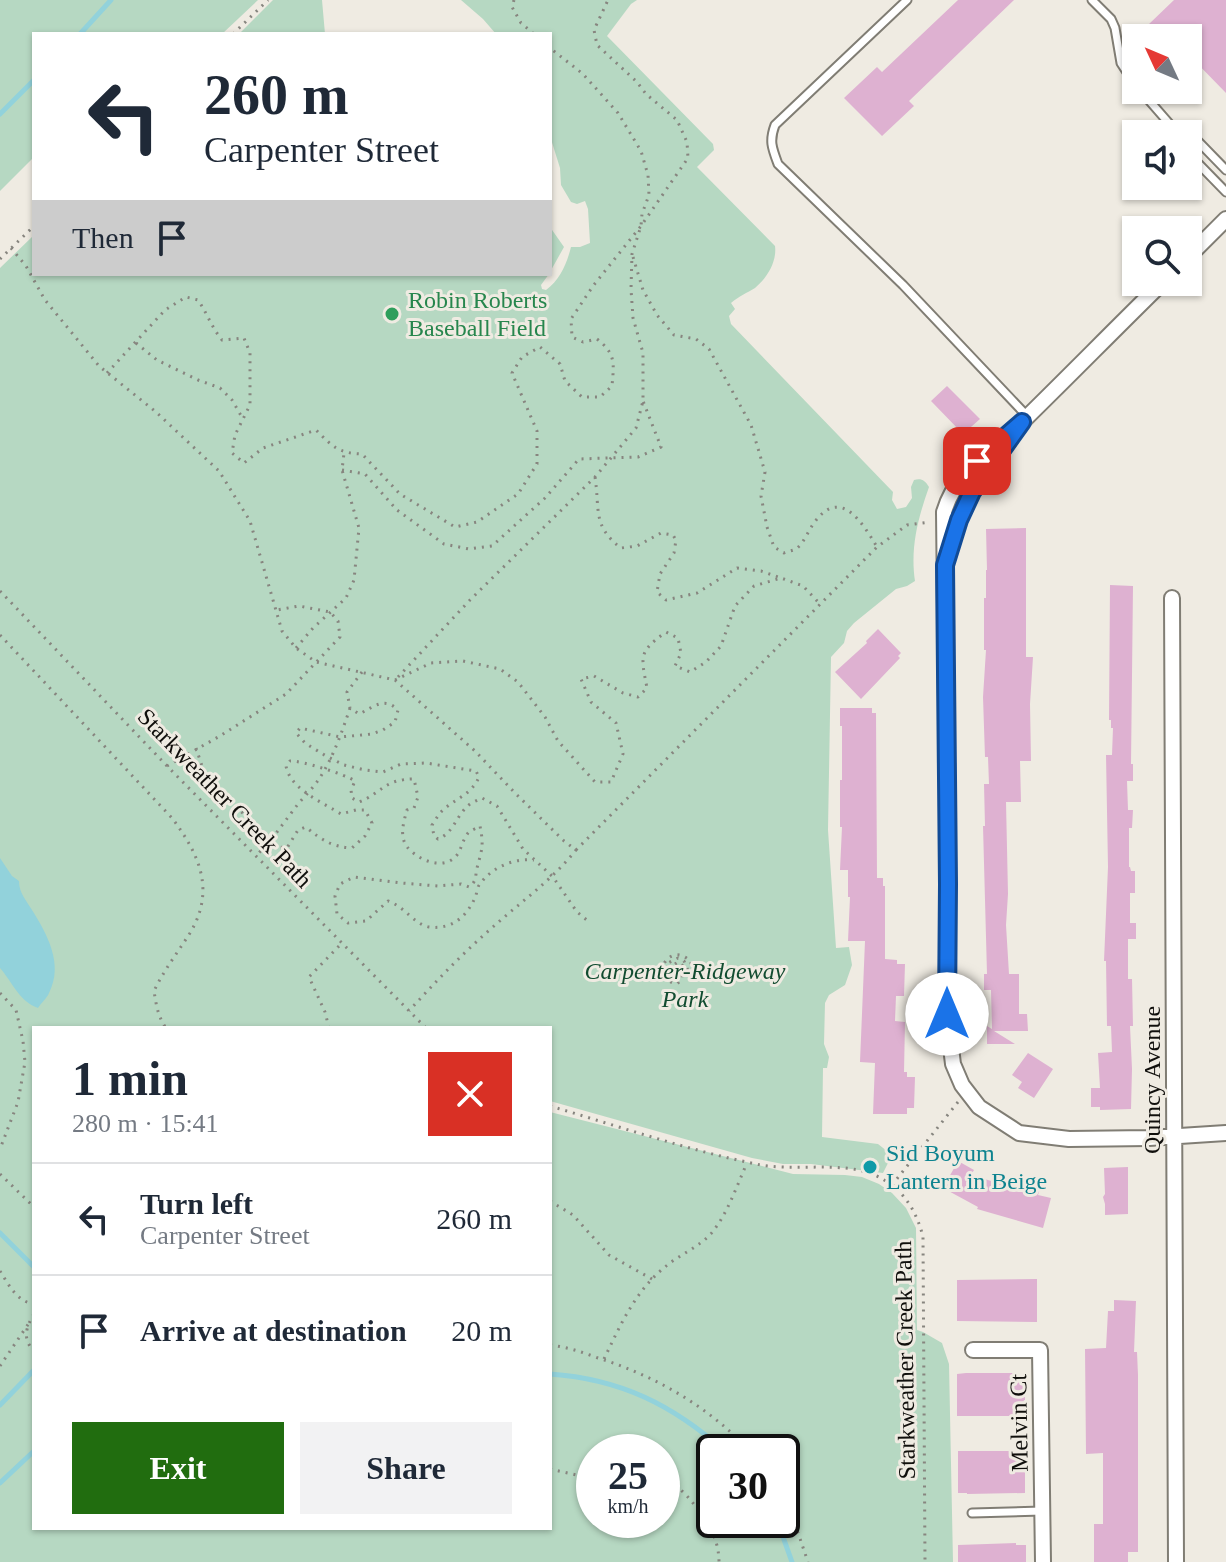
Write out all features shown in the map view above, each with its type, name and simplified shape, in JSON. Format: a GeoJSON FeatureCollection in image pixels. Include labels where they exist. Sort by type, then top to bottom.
{"type":"FeatureCollection","features":[{"type":"Feature","properties":{"kind":"street"},"geometry":{"type":"LineString","coordinates":[[1202,243],[1226,219]]}},
{"type":"Feature","properties":{"kind":"street"},"geometry":{"type":"LineString","coordinates":[[1149,296],[1025,420],[977,461],[955,486],[944,512],[947,1014],[953,1064],[967,1094],[979,1107],[1019,1133],[1069,1139],[1226,1133]]}},
{"type":"Feature","properties":{"kind":"street","name":"Quincy Avenue"},"geometry":{"type":"LineString","coordinates":[[1172,598],[1176,1562]]}},
{"type":"Feature","properties":{"kind":"street","name":"Melvin Ct"},"geometry":{"type":"LineString","coordinates":[[973,1350],[1040,1350],[1043,1562]]}},
{"type":"Feature","properties":{"kind":"lane"},"geometry":{"type":"LineString","coordinates":[[907,0],[775,125],[771,136],[772,148],[778,164],[903,285],[1025,420]]}},
{"type":"Feature","properties":{"kind":"lane"},"geometry":{"type":"LineString","coordinates":[[1092,0],[1111,19],[1122,64]]}},
{"type":"Feature","properties":{"kind":"lane"},"geometry":{"type":"LineString","coordinates":[[1152,104],[1166,120]]}},
{"type":"Feature","properties":{"kind":"lane"},"geometry":{"type":"LineString","coordinates":[[1202,145],[1226,170]]}},
{"type":"Feature","properties":{"kind":"lane"},"geometry":{"type":"LineString","coordinates":[[1202,167],[1226,192]]}},
{"type":"Feature","properties":{"kind":"lane"},"geometry":{"type":"LineString","coordinates":[[972,1513],[1042,1511]]}},
{"type":"Feature","properties":{"kind":"path"},"geometry":{"type":"LineString","coordinates":[[235,32],[268,0]]}},
{"type":"Feature","properties":{"kind":"path"},"geometry":{"type":"LineString","coordinates":[[514,0],[512,7],[516,15],[532,32]]}},
{"type":"Feature","properties":{"kind":"path"},"geometry":{"type":"LineString","coordinates":[[107,373],[165,310],[186,297],[198,300],[222,340],[244,338],[250,353],[250,405],[235,435],[232,453],[244,463],[263,448],[316,430],[333,448],[344,453],[362,454],[400,494],[455,527],[477,522],[518,494],[537,464],[537,431],[512,373],[522,357],[540,347],[560,364],[565,381],[582,397],[600,397],[612,386],[614,364],[609,348],[597,339],[583,342],[572,337],[571,319],[688,158],[687,142],[677,120],[597,45],[594,30],[608,0]]}},
{"type":"Feature","properties":{"kind":"path"},"geometry":{"type":"LineString","coordinates":[[395,680],[470,600],[595,477],[636,428],[643,401],[643,353],[633,318],[631,289],[632,254],[649,195],[648,175],[641,151],[618,113],[583,74],[552,50]]}},
{"type":"Feature","properties":{"kind":"path"},"geometry":{"type":"LineString","coordinates":[[0,259],[32,228]]}},
{"type":"Feature","properties":{"kind":"path"},"geometry":{"type":"LineString","coordinates":[[11,248],[26,266],[45,300],[99,366],[156,412],[219,471],[250,521],[282,631],[296,648],[316,662],[395,680],[475,751],[576,850]]}},
{"type":"Feature","properties":{"kind":"path"},"geometry":{"type":"LineString","coordinates":[[632,254],[643,290],[657,315],[674,335],[696,339],[709,349],[751,425],[765,472],[761,496],[774,547],[784,553],[796,549],[825,510],[838,507],[851,512],[863,524],[877,547]]}},
{"type":"Feature","properties":{"kind":"path"},"geometry":{"type":"LineString","coordinates":[[136,343],[157,360],[220,388],[232,400],[243,419]]}},
{"type":"Feature","properties":{"kind":"path"},"geometry":{"type":"LineString","coordinates":[[342,470],[365,474],[397,510],[444,544],[469,549],[492,546],[545,498],[579,459],[638,457],[661,447],[643,401]]}},
{"type":"Feature","properties":{"kind":"path"},"geometry":{"type":"LineString","coordinates":[[296,648],[346,598],[354,580],[359,528],[342,470],[344,453]]}},
{"type":"Feature","properties":{"kind":"path"},"geometry":{"type":"LineString","coordinates":[[595,477],[599,523],[609,539],[621,548],[637,546],[661,533],[673,535],[676,540],[674,553],[660,574],[657,592],[666,600],[697,593],[737,568],[761,571],[803,586],[820,604]]}},
{"type":"Feature","properties":{"kind":"path"},"geometry":{"type":"LineString","coordinates":[[409,1011],[495,925],[553,877],[576,850],[877,547],[907,525],[930,522]]}},
{"type":"Feature","properties":{"kind":"path"},"geometry":{"type":"LineString","coordinates":[[395,680],[431,663],[463,661],[500,669],[518,682],[545,717],[558,741],[595,782],[611,782],[623,754],[616,723],[591,702],[581,679],[594,676],[623,693],[638,697],[647,688],[642,663],[648,645],[666,632],[678,638],[681,653],[675,666],[690,672],[706,662],[721,646],[735,606],[754,586],[781,578]]}},
{"type":"Feature","properties":{"kind":"path","name":"Starkweather Creek Path"},"geometry":{"type":"LineString","coordinates":[[0,591],[167,766],[424,1026]]}},
{"type":"Feature","properties":{"kind":"path"},"geometry":{"type":"LineString","coordinates":[[167,766],[286,694],[340,637],[338,621],[330,612],[299,606],[277,610]]}},
{"type":"Feature","properties":{"kind":"path"},"geometry":{"type":"LineString","coordinates":[[0,635],[172,818],[185,835],[200,865],[203,890],[199,915],[154,991],[156,1007],[165,1026]]}},
{"type":"Feature","properties":{"kind":"path"},"geometry":{"type":"LineString","coordinates":[[256,856],[324,770],[350,708],[347,692],[362,672]]}},
{"type":"Feature","properties":{"kind":"path"},"geometry":{"type":"LineString","coordinates":[[350,708],[359,714],[384,702],[391,703],[398,710],[395,722],[372,734],[340,737],[300,728],[296,733],[305,743],[354,768],[383,772],[401,764],[426,763],[476,771],[479,777],[475,787],[440,812],[432,825],[434,836],[438,839],[447,835],[469,805],[482,798],[497,806],[523,849],[553,877],[577,912],[588,921]]}},
{"type":"Feature","properties":{"kind":"path"},"geometry":{"type":"LineString","coordinates":[[196,748],[204,772],[278,847],[287,848],[298,830],[306,827],[322,840],[352,848],[365,836],[372,823],[365,810],[341,814],[307,793],[287,775],[286,766],[290,761],[299,760],[347,775],[355,781],[352,798],[359,802],[399,779],[414,779],[418,797],[414,808],[407,810],[402,827],[405,846],[431,864],[455,858],[469,832],[480,826],[483,853],[475,882],[469,887],[354,877],[340,884],[335,896],[337,914],[348,923],[366,921],[388,901],[398,904],[420,925],[433,928],[452,925],[463,916],[479,885],[504,864],[523,859],[534,860]]}},
{"type":"Feature","properties":{"kind":"path"},"geometry":{"type":"LineString","coordinates":[[328,1026],[309,977],[342,943]]}},
{"type":"Feature","properties":{"kind":"path"},"geometry":{"type":"LineString","coordinates":[[677,969],[682,979],[677,984],[667,981],[663,966],[668,957],[678,954],[691,962],[692,972],[689,973],[687,964],[678,958],[668,963],[668,975],[673,980],[678,979],[670,970],[678,962],[687,977],[695,980]]}},
{"type":"Feature","properties":{"kind":"path"},"geometry":{"type":"LineString","coordinates":[[0,993],[16,1010],[25,1062],[18,1102],[0,1149]]}},
{"type":"Feature","properties":{"kind":"path"},"geometry":{"type":"LineString","coordinates":[[892,1185],[953,1106],[967,1094]]}},
{"type":"Feature","properties":{"kind":"path","name":"Starkweather Creek Path"},"geometry":{"type":"LineString","coordinates":[[552,1107],[748,1162],[790,1168],[863,1171],[892,1185],[912,1206],[923,1237],[925,1562]]}},
{"type":"Feature","properties":{"kind":"path"},"geometry":{"type":"LineString","coordinates":[[604,1359],[624,1318],[652,1279],[712,1232],[748,1162]]}},
{"type":"Feature","properties":{"kind":"path"},"geometry":{"type":"LineString","coordinates":[[0,1174],[32,1205]]}},
{"type":"Feature","properties":{"kind":"path"},"geometry":{"type":"LineString","coordinates":[[552,1202],[573,1215],[609,1255],[652,1279]]}},
{"type":"Feature","properties":{"kind":"path"},"geometry":{"type":"LineString","coordinates":[[0,1271],[19,1298],[32,1304]]}},
{"type":"Feature","properties":{"kind":"path"},"geometry":{"type":"LineString","coordinates":[[0,1366],[32,1318]]}},
{"type":"Feature","properties":{"kind":"path"},"geometry":{"type":"LineString","coordinates":[[29,1323],[27,1341],[32,1348]]}},
{"type":"Feature","properties":{"kind":"path"},"geometry":{"type":"LineString","coordinates":[[552,1345],[632,1368],[695,1403],[730,1434]]}},
{"type":"Feature","properties":{"kind":"path"},"geometry":{"type":"LineString","coordinates":[[552,1469],[576,1475]]}},
{"type":"Feature","properties":{"kind":"path"},"geometry":{"type":"LineString","coordinates":[[680,1490],[704,1520],[717,1545],[719,1562]]}},
{"type":"Feature","properties":{"kind":"path"},"geometry":{"type":"LineString","coordinates":[[800,1538],[808,1562]]}},
{"type":"Feature","properties":{"kind":"green space"},"geometry":{"type":"Polygon","coordinates":[[[0,0],[258,0],[224,32],[32,32],[32,159],[0,191],[0,0]]]}},
{"type":"Feature","properties":{"kind":"green space"},"geometry":{"type":"Polygon","coordinates":[[[273,0],[322,0],[325,32],[241,32],[273,0]]]}},
{"type":"Feature","properties":{"kind":"green space","name":"Carpenter-Ridgeway Park"},"geometry":{"type":"Polygon","coordinates":[[[461,0],[637,0],[607,36],[713,144],[714,150],[697,167],[775,246],[773,264],[763,279],[731,303],[735,309],[729,316],[731,324],[893,492],[892,500],[897,509],[906,507],[912,498],[914,480],[923,480],[929,487],[916,533],[915,581],[896,589],[854,623],[847,631],[844,643],[831,657],[828,830],[836,948],[849,947],[852,965],[845,985],[829,995],[825,1003],[824,1044],[829,1057],[827,1068],[823,1068],[822,1137],[878,1144],[892,1155],[883,1173],[811,1164],[783,1164],[552,1102],[552,1026],[32,1026],[32,1530],[552,1530],[552,1113],[793,1174],[862,1177],[892,1193],[906,1208],[916,1228],[917,1330],[942,1343],[949,1364],[953,1562],[0,1562],[0,268],[32,237],[32,276],[548,276],[541,285],[546,290],[562,271],[571,247],[590,243],[585,201],[577,204],[571,202],[561,185],[560,168],[552,142],[552,32],[494,32],[461,0]]]}},
{"type":"Feature","properties":{"kind":"green space","name":"Robin Roberts Baseball Field"},"geometry":{"type":"Polygon","coordinates":[[[552,230],[564,247],[552,268],[552,230]]]}},
{"type":"Feature","properties":{"kind":"water"},"geometry":{"type":"Polygon","coordinates":[[[0,858],[19,881],[22,893],[52,950],[53,982],[38,1008],[21,996],[0,968],[0,858]]]}},
{"type":"Feature","properties":{"kind":"building"},"geometry":{"type":"Polygon","coordinates":[[[958,0],[1014,0],[909,101],[914,106],[882,136],[844,98],[877,67],[882,72],[958,0]]]}},
{"type":"Feature","properties":{"kind":"building"},"geometry":{"type":"Polygon","coordinates":[[[1174,0],[1226,0],[1226,93],[1202,68],[1202,24],[1149,24],[1174,0]]]}},
{"type":"Feature","properties":{"kind":"building"},"geometry":{"type":"Polygon","coordinates":[[[947,386],[980,419],[963,434],[931,401],[947,386]]]}},
{"type":"Feature","properties":{"kind":"building"},"geometry":{"type":"Polygon","coordinates":[[[1026,528],[1026,657],[1033,657],[1031,761],[1020,761],[1021,802],[1006,802],[1006,925],[1009,974],[1019,974],[1019,1014],[1027,1014],[1028,1031],[994,1031],[1015,1044],[987,1044],[987,1026],[992,1029],[991,990],[984,990],[984,974],[987,974],[984,784],[989,784],[983,697],[986,529],[1026,528]]]}},
{"type":"Feature","properties":{"kind":"building"},"geometry":{"type":"Polygon","coordinates":[[[1110,585],[1133,586],[1133,781],[1127,781],[1128,810],[1133,810],[1132,828],[1129,828],[1129,867],[1135,871],[1135,893],[1130,893],[1130,923],[1136,923],[1136,939],[1128,939],[1133,1026],[1130,1026],[1131,1109],[1100,1110],[1100,1107],[1091,1107],[1091,1088],[1100,1088],[1098,1053],[1112,1052],[1111,1026],[1107,1026],[1104,961],[1108,867],[1106,755],[1112,755],[1113,728],[1109,720],[1110,585]]]}},
{"type":"Feature","properties":{"kind":"building"},"geometry":{"type":"Polygon","coordinates":[[[878,629],[901,653],[900,658],[861,699],[835,672],[878,629]]]}},
{"type":"Feature","properties":{"kind":"building"},"geometry":{"type":"Polygon","coordinates":[[[840,708],[872,708],[872,713],[876,713],[877,878],[883,878],[885,886],[885,959],[905,964],[904,996],[896,996],[895,1021],[905,1022],[904,1072],[907,1072],[907,1077],[915,1077],[914,1108],[907,1108],[907,1114],[873,1114],[875,1063],[860,1062],[865,941],[848,941],[848,870],[840,870],[840,708]]]}},
{"type":"Feature","properties":{"kind":"building"},"geometry":{"type":"Polygon","coordinates":[[[1028,1053],[1053,1069],[1034,1098],[1018,1088],[1022,1082],[1012,1075],[1028,1053]]]}},
{"type":"Feature","properties":{"kind":"building"},"geometry":{"type":"Polygon","coordinates":[[[958,1161],[974,1170],[971,1175],[998,1183],[1000,1178],[1040,1189],[1038,1195],[1051,1198],[1043,1228],[977,1209],[943,1188],[958,1161]]]}},
{"type":"Feature","properties":{"kind":"building"},"geometry":{"type":"Polygon","coordinates":[[[1128,1167],[1128,1214],[1105,1215],[1104,1168],[1128,1167]]]}},
{"type":"Feature","properties":{"kind":"building"},"geometry":{"type":"Polygon","coordinates":[[[1037,1279],[1037,1322],[957,1321],[957,1280],[1037,1279]]]}},
{"type":"Feature","properties":{"kind":"building"},"geometry":{"type":"Polygon","coordinates":[[[1114,1300],[1136,1301],[1134,1352],[1137,1352],[1138,1375],[1138,1552],[1128,1552],[1128,1562],[1094,1562],[1094,1524],[1103,1524],[1103,1453],[1086,1454],[1085,1349],[1106,1348],[1108,1311],[1114,1311],[1114,1300]]]}},
{"type":"Feature","properties":{"kind":"building"},"geometry":{"type":"Polygon","coordinates":[[[957,1374],[1025,1374],[1025,1416],[957,1416],[957,1374]]]}},
{"type":"Feature","properties":{"kind":"building"},"geometry":{"type":"Polygon","coordinates":[[[958,1451],[1025,1451],[1025,1493],[958,1493],[958,1451]]]}},
{"type":"Feature","properties":{"kind":"building"},"geometry":{"type":"Polygon","coordinates":[[[958,1545],[1026,1545],[1026,1562],[958,1562],[958,1545]]]}},
{"type":"Feature","properties":{"kind":"waterway"},"geometry":{"type":"LineString","coordinates":[[82,32],[111,0]]}},
{"type":"Feature","properties":{"kind":"waterway"},"geometry":{"type":"LineString","coordinates":[[0,114],[32,82]]}},
{"type":"Feature","properties":{"kind":"waterway"},"geometry":{"type":"LineString","coordinates":[[0,1233],[32,1265]]}},
{"type":"Feature","properties":{"kind":"waterway"},"geometry":{"type":"LineString","coordinates":[[0,1405],[32,1372]]}},
{"type":"Feature","properties":{"kind":"waterway"},"geometry":{"type":"LineString","coordinates":[[552,1374],[623,1388],[666,1408],[705,1434]]}},
{"type":"Feature","properties":{"kind":"waterway"},"geometry":{"type":"LineString","coordinates":[[0,1483],[32,1453]]}},
{"type":"Feature","properties":{"kind":"waterway"},"geometry":{"type":"LineString","coordinates":[[783,1538],[792,1562]]}},
{"type":"Feature","properties":{"kind":"place","name":"Robin Roberts Baseball Field"},"geometry":{"type":"Point","coordinates":[392,314]}},
{"type":"Feature","properties":{"kind":"place","name":"Sid Boyum Lantern in Beige"},"geometry":{"type":"Point","coordinates":[870,1167]}},
{"type":"Feature","properties":{"kind":"route"},"geometry":{"type":"LineString","coordinates":[[947,1014],[945,565],[959,520],[972,492],[1022,422],[977,461]]}}]}
